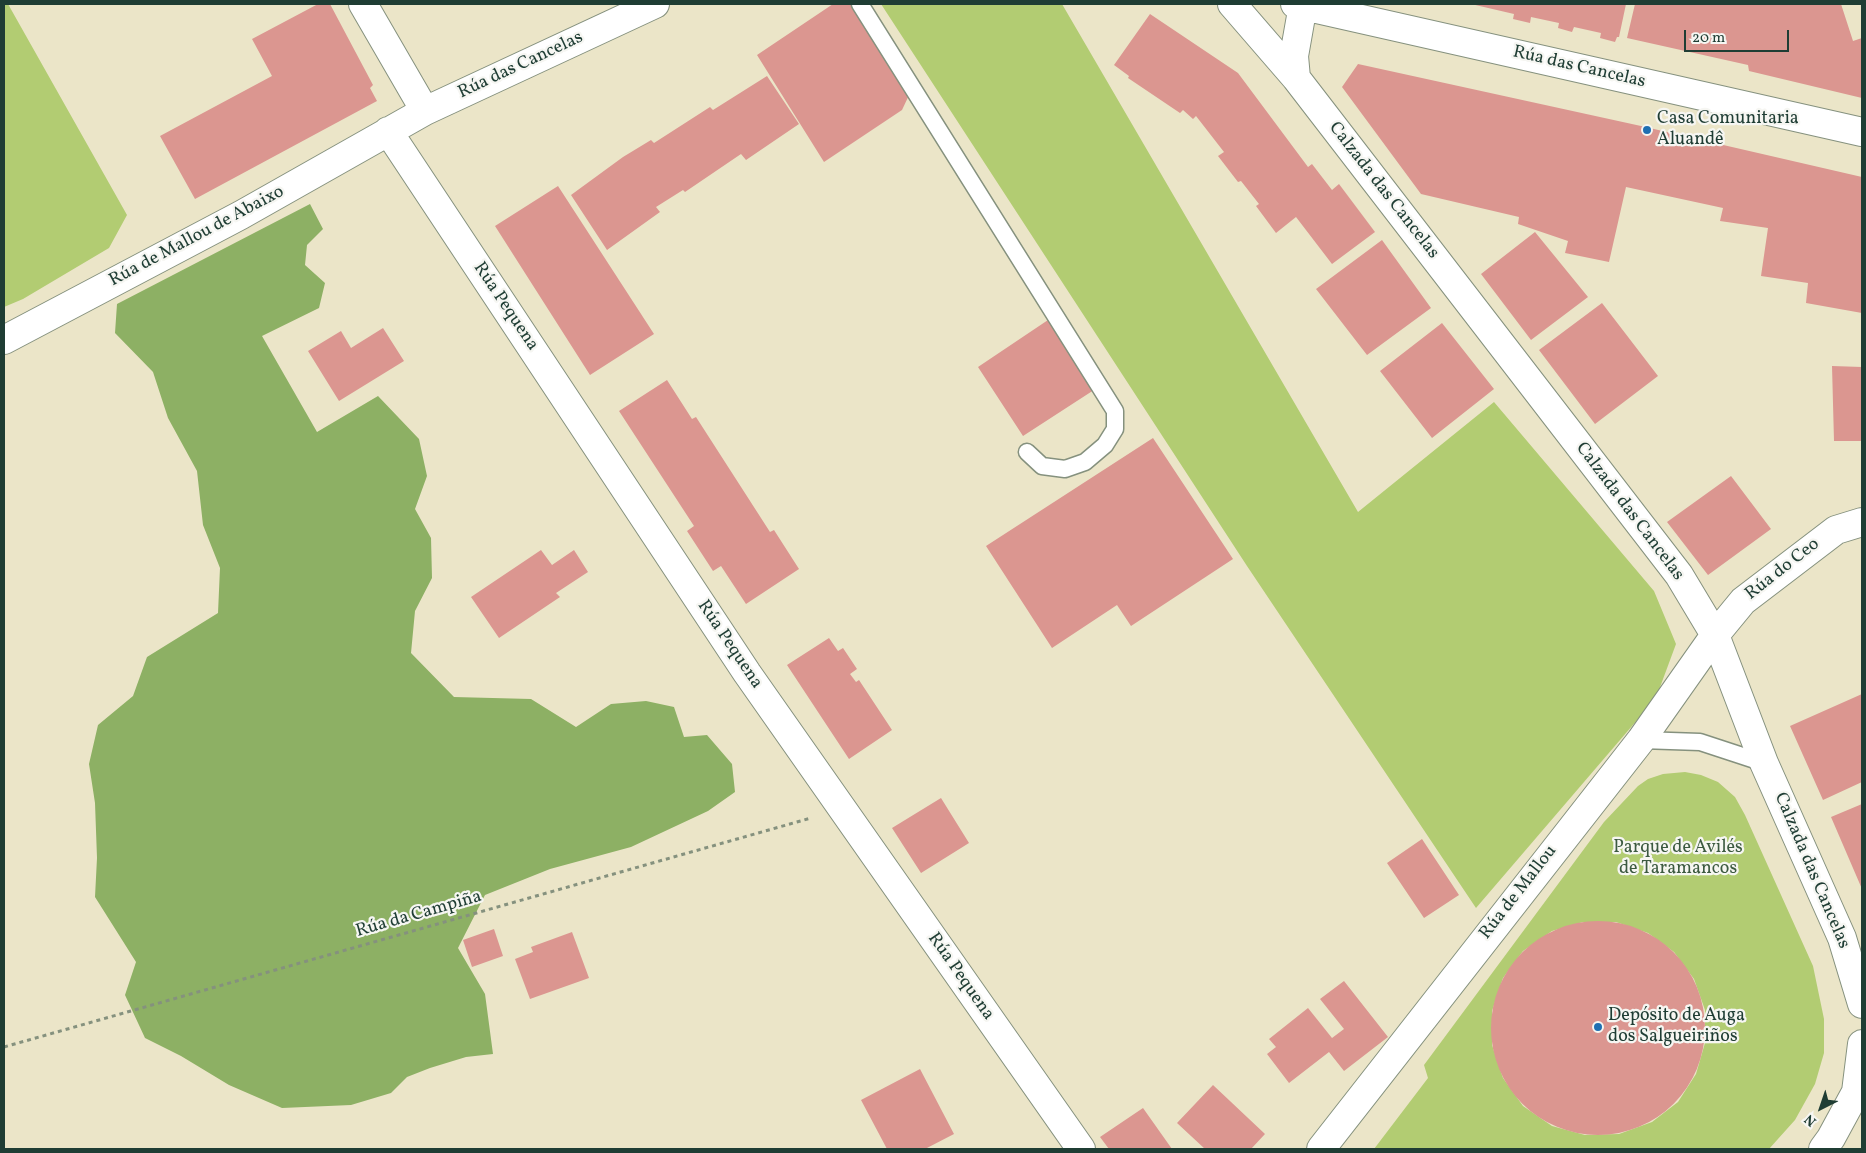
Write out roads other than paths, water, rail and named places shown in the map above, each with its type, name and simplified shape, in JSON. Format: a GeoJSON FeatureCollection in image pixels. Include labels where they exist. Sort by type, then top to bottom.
{"type":"FeatureCollection","features":[{"type":"Feature","properties":{"kind":"street"},"geometry":{"type":"LineString","coordinates":[[363,4],[425,111]]}},
{"type":"Feature","properties":{"kind":"street","name":"Rúa das Cancelas"},"geometry":{"type":"LineString","coordinates":[[388,132],[425,111],[655,4]]}},
{"type":"Feature","properties":{"kind":"street","name":"Calzada das Cancelas"},"geometry":{"type":"LineString","coordinates":[[1232,4],[1296,78],[1673,567],[1715,635],[1764,763],[1842,938],[1862,1004]]}},
{"type":"Feature","properties":{"kind":"street"},"geometry":{"type":"LineString","coordinates":[[1296,78],[1294,56],[1299,5]]}},
{"type":"Feature","properties":{"kind":"street","name":"Rúa das Cancelas"},"geometry":{"type":"LineString","coordinates":[[1299,5],[1862,132]]}},
{"type":"Feature","properties":{"kind":"street","name":"Rúa de Mallou de Abaixo"},"geometry":{"type":"LineString","coordinates":[[4,340],[241,215],[388,132]]}},
{"type":"Feature","properties":{"kind":"street","name":"Rúa Pequena"},"geometry":{"type":"LineString","coordinates":[[388,132],[747,673],[1081,1149]]}},
{"type":"Feature","properties":{"kind":"street","name":"Rúa do Ceo"},"geometry":{"type":"LineString","coordinates":[[1715,635],[1750,595],[1836,530],[1862,522]]}},
{"type":"Feature","properties":{"kind":"street","name":"Rúa de Mallou"},"geometry":{"type":"LineString","coordinates":[[1321,1149],[1640,740],[1715,635]]}},
{"type":"Feature","properties":{"kind":"street"},"geometry":{"type":"LineString","coordinates":[[1822,1149],[1831,1138],[1856,1092],[1862,1044]]}},
{"type":"Feature","properties":{"kind":"lane"},"geometry":{"type":"LineString","coordinates":[[860,4],[1115,411],[1115,429],[1105,445],[1085,462],[1065,469],[1042,466],[1027,452]]}},
{"type":"Feature","properties":{"kind":"lane"},"geometry":{"type":"LineString","coordinates":[[1640,740],[1700,742],[1764,763]]}},
{"type":"Feature","properties":{"kind":"place","name":"Casa Comunitaria Aluandê"},"geometry":{"type":"Point","coordinates":[1647,130]}},
{"type":"Feature","properties":{"kind":"place","name":"Depósito de Auga dos Salgueiriños"},"geometry":{"type":"Point","coordinates":[1598,1027]}},
{"type":"Feature","properties":{"kind":"park label","name":"Parque de Avilés de Taramancos"},"geometry":{"type":"Point","coordinates":[1678,860]}}]}
